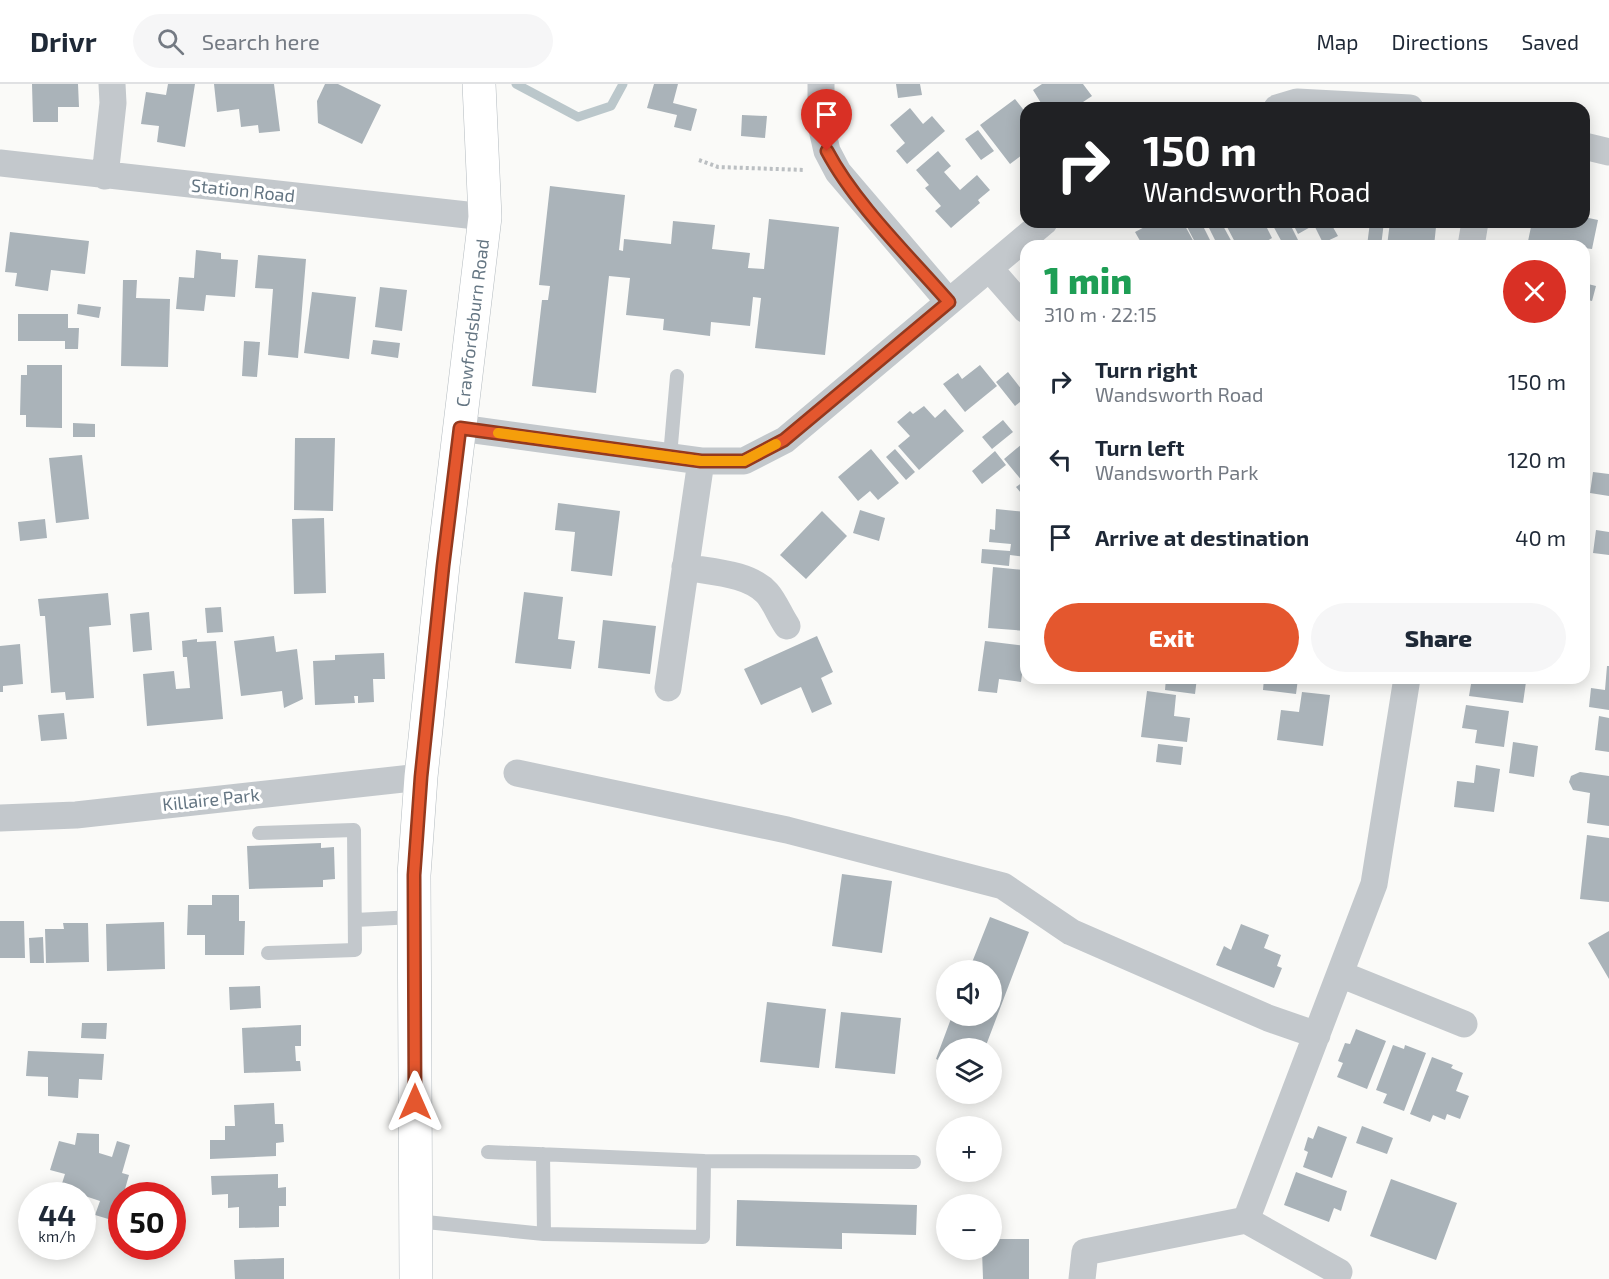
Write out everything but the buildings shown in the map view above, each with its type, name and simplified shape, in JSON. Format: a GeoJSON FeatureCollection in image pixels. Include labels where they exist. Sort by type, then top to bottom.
{"type":"FeatureCollection","features":[{"type":"Feature","properties":{"kind":"main road","name":"Crawfordsburn Road"},"geometry":{"type":"LineString","coordinates":[[416,1279],[414,875],[421,777],[443,566],[485,217],[479,84]]}},
{"type":"Feature","properties":{"kind":"street"},"geometry":{"type":"LineString","coordinates":[[105,176],[112,84]]}},
{"type":"Feature","properties":{"kind":"street"},"geometry":{"type":"LineString","coordinates":[[821,84],[821,125],[827,151],[838,172],[949,302]]}},
{"type":"Feature","properties":{"kind":"street"},"geometry":{"type":"LineString","coordinates":[[1590,147],[1609,152]]}},
{"type":"Feature","properties":{"kind":"street","name":"Station Road"},"geometry":{"type":"LineString","coordinates":[[0,163],[485,217]]}},
{"type":"Feature","properties":{"kind":"street"},"geometry":{"type":"LineString","coordinates":[[1023,240],[1037,228]]}},
{"type":"Feature","properties":{"kind":"street"},"geometry":{"type":"LineString","coordinates":[[460,428],[701,461],[744,461],[784,440],[1020,243]]}},
{"type":"Feature","properties":{"kind":"street"},"geometry":{"type":"LineString","coordinates":[[990,269],[1020,302]]}},
{"type":"Feature","properties":{"kind":"street"},"geometry":{"type":"LineString","coordinates":[[668,687],[701,461]]}},
{"type":"Feature","properties":{"kind":"street"},"geometry":{"type":"LineString","coordinates":[[686,567],[755,583],[768,594],[787,626]]}},
{"type":"Feature","properties":{"kind":"street"},"geometry":{"type":"LineString","coordinates":[[1246,1220],[1374,884],[1406,684]]}},
{"type":"Feature","properties":{"kind":"street"},"geometry":{"type":"LineString","coordinates":[[517,773],[787,830],[1003,886],[1071,932],[1268,1018],[1317,1035]]}},
{"type":"Feature","properties":{"kind":"street","name":"Killaire Park"},"geometry":{"type":"LineString","coordinates":[[0,818],[76,815],[421,777]]}},
{"type":"Feature","properties":{"kind":"street"},"geometry":{"type":"LineString","coordinates":[[1340,974],[1464,1024]]}},
{"type":"Feature","properties":{"kind":"street"},"geometry":{"type":"LineString","coordinates":[[1082,1279],[1085,1252],[1246,1220],[1339,1272]]}},
{"type":"Feature","properties":{"kind":"lane"},"geometry":{"type":"LineString","coordinates":[[670,456],[677,375]]}},
{"type":"Feature","properties":{"kind":"lane"},"geometry":{"type":"LineString","coordinates":[[259,833],[354,830],[355,950],[268,953]]}},
{"type":"Feature","properties":{"kind":"lane"},"geometry":{"type":"LineString","coordinates":[[355,920],[414,917]]}},
{"type":"Feature","properties":{"kind":"lane"},"geometry":{"type":"LineString","coordinates":[[488,1152],[704,1161],[914,1162]]}},
{"type":"Feature","properties":{"kind":"lane"},"geometry":{"type":"LineString","coordinates":[[543,1154],[544,1234]]}},
{"type":"Feature","properties":{"kind":"lane"},"geometry":{"type":"LineString","coordinates":[[416,1221],[544,1234],[703,1237],[704,1161]]}},
{"type":"Feature","properties":{"kind":"path"},"geometry":{"type":"LineString","coordinates":[[699,160],[718,167],[838,172]]}},
{"type":"Feature","properties":{"kind":"waterway"},"geometry":{"type":"LineString","coordinates":[[516,84],[578,117],[611,106],[623,84]]}},
{"type":"Feature","properties":{"kind":"slow traffic"},"geometry":{"type":"LineString","coordinates":[[498,433],[701,461],[744,461],[776,444]]}},
{"type":"Feature","properties":{"kind":"route"},"geometry":{"type":"LineString","coordinates":[[415,1102],[414,875],[421,777],[460,428],[701,461],[744,461],[784,440],[949,302],[867,208],[838,172],[827,151]]}}]}
